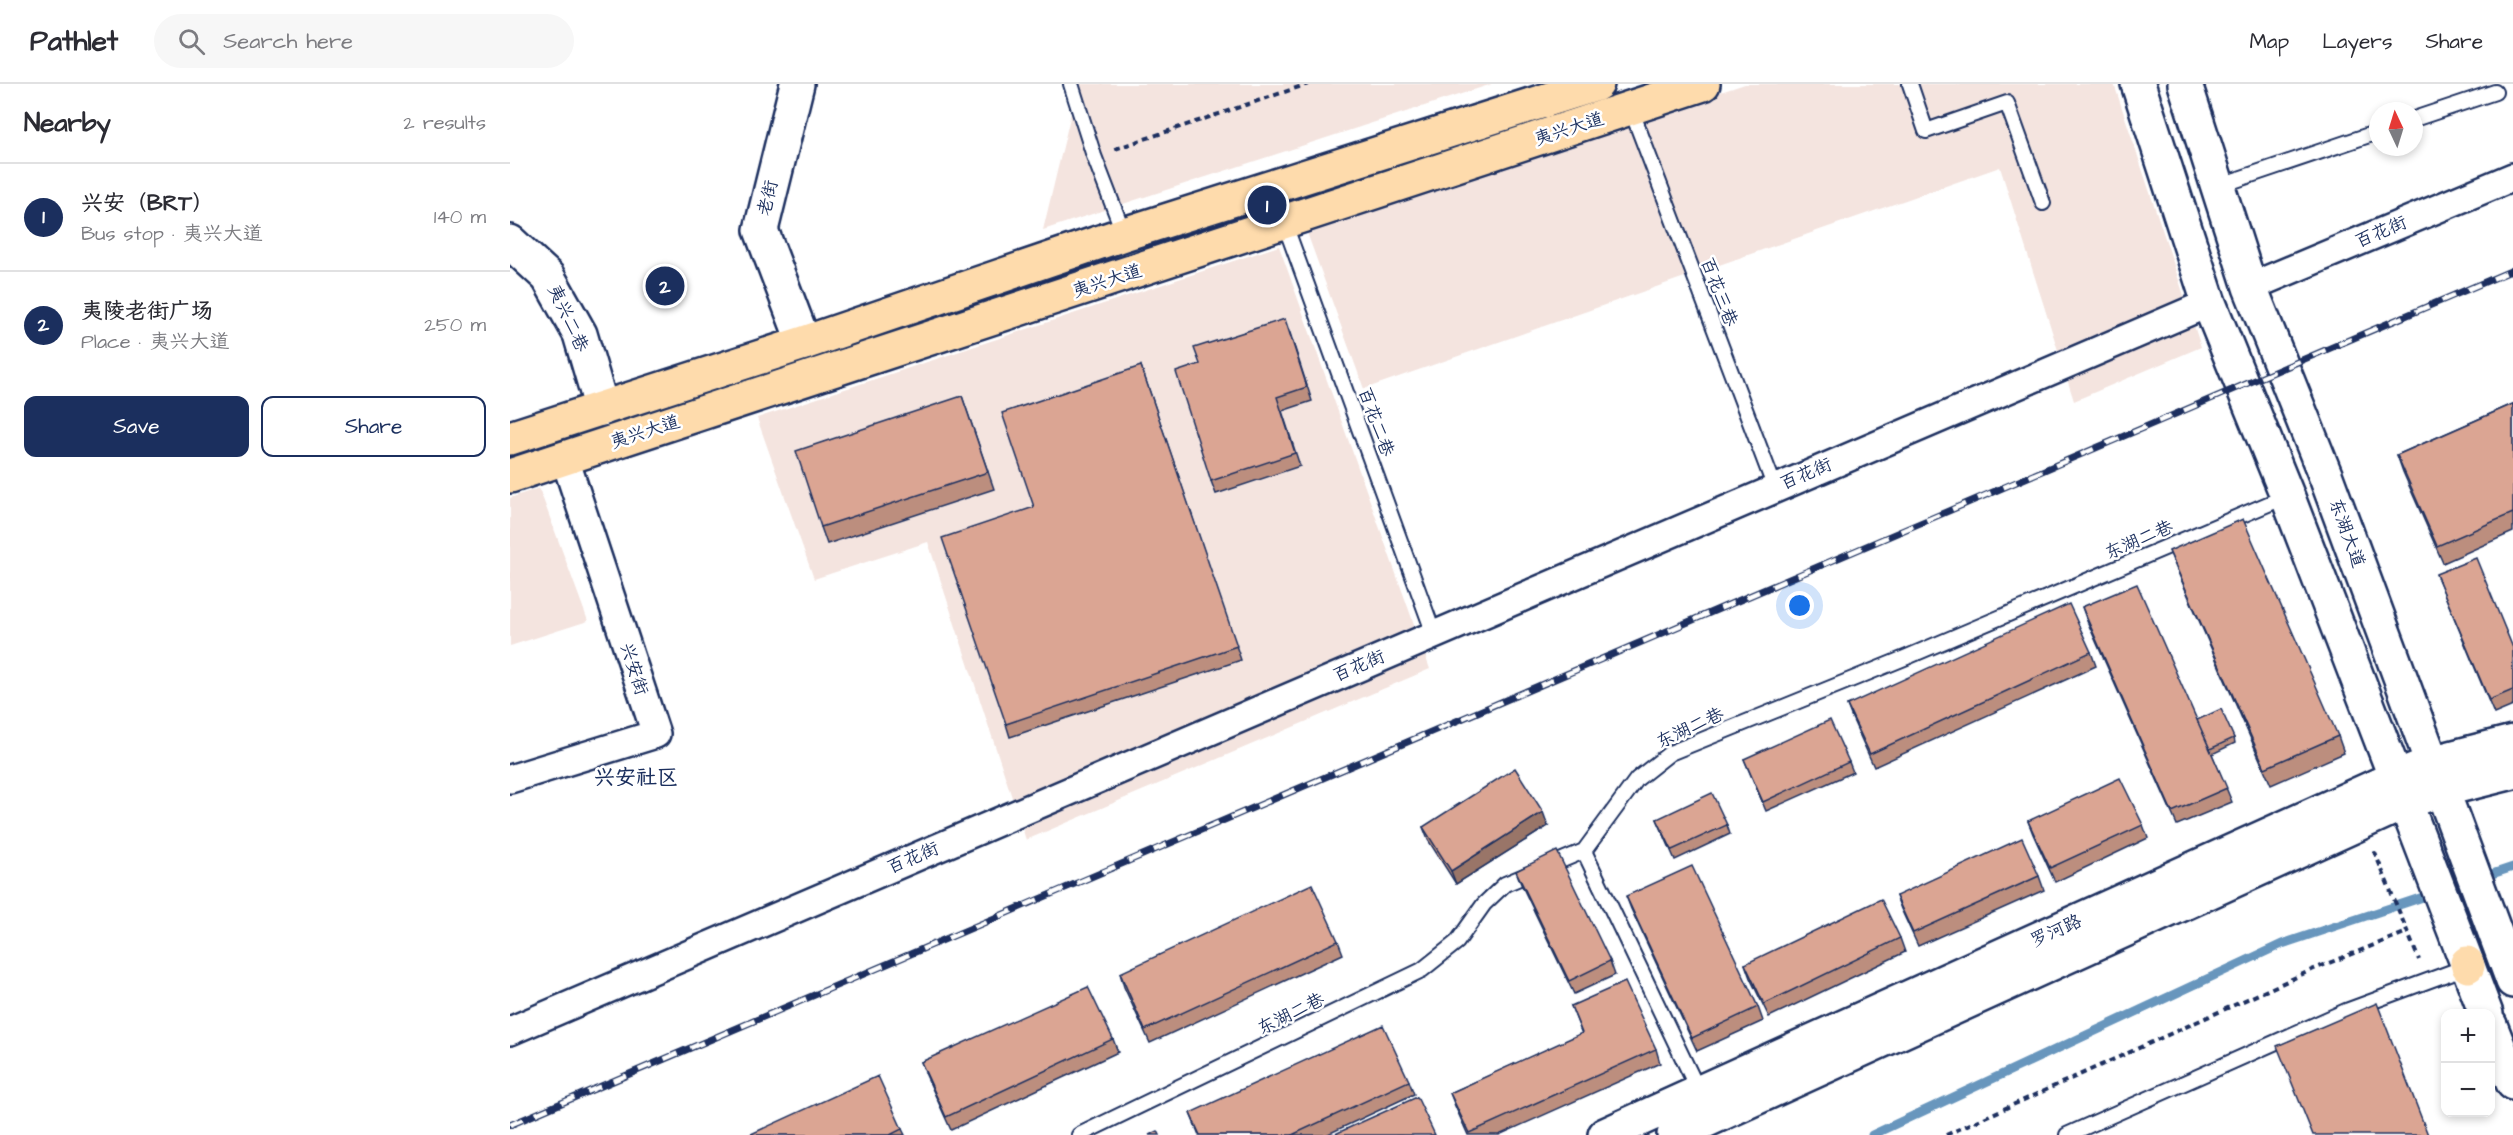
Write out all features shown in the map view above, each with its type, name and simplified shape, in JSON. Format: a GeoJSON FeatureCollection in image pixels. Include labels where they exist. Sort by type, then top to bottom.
{"type":"FeatureCollection","features":[{"type":"Feature","properties":{"kind":"main road","name":"老街"},"geometry":{"type":"LineString","coordinates":[[797,84],[761,230],[804,343]]}},
{"type":"Feature","properties":{"kind":"main road","name":"夷兴大道"},"geometry":{"type":"LineString","coordinates":[[510,438],[804,343],[1124,234],[1532,100],[1597,84]]}},
{"type":"Feature","properties":{"kind":"main road","name":"夷兴大道"},"geometry":{"type":"LineString","coordinates":[[510,476],[1703,84]]}},
{"type":"Feature","properties":{"kind":"main road"},"geometry":{"type":"LineString","coordinates":[[2138,84],[2209,303],[2287,495],[2484,1009]]}},
{"type":"Feature","properties":{"kind":"main road","name":"东湖大道"},"geometry":{"type":"LineString","coordinates":[[2185,84],[2250,287],[2326,477],[2509,969]]}},
{"type":"Feature","properties":{"kind":"main road","name":"夷兴二巷"},"geometry":{"type":"LineString","coordinates":[[510,242],[548,277],[579,334],[602,409]]}},
{"type":"Feature","properties":{"kind":"main road","name":"罗河路"},"geometry":{"type":"LineString","coordinates":[[1605,1135],[1699,1092],[2513,742]]}},
{"type":"Feature","properties":{"kind":"main road","name":"罗河路"},"geometry":{"type":"LineString","coordinates":[[2436,777],[2513,772]]}},
{"type":"Feature","properties":{"kind":"main road","name":"罗河路"},"geometry":{"type":"LineString","coordinates":[[1674,1135],[2399,790]]}},
{"type":"Feature","properties":{"kind":"main road"},"geometry":{"type":"LineString","coordinates":[[2495,1038],[2513,1083]]}},
{"type":"Feature","properties":{"kind":"street","name":"百花街"},"geometry":{"type":"LineString","coordinates":[[2250,287],[2513,177]]}},
{"type":"Feature","properties":{"kind":"street","name":"百花街"},"geometry":{"type":"LineString","coordinates":[[510,1031],[2209,303]]}},
{"type":"Feature","properties":{"kind":"street","name":"兴安街"},"geometry":{"type":"LineString","coordinates":[[510,779],[656,734],[564,459]]}},
{"type":"Feature","properties":{"kind":"lane"},"geometry":{"type":"LineString","coordinates":[[1071,84],[1094,156],[1124,234]]}},
{"type":"Feature","properties":{"kind":"lane"},"geometry":{"type":"LineString","coordinates":[[1910,84],[1926,131],[2007,102],[2043,203]]}},
{"type":"Feature","properties":{"kind":"lane"},"geometry":{"type":"LineString","coordinates":[[2423,116],[2495,92]]}},
{"type":"Feature","properties":{"kind":"lane","name":"百花三巷"},"geometry":{"type":"LineString","coordinates":[[1631,109],[1775,488]]}},
{"type":"Feature","properties":{"kind":"lane"},"geometry":{"type":"LineString","coordinates":[[2218,186],[2369,135]]}},
{"type":"Feature","properties":{"kind":"lane","name":"百花二巷"},"geometry":{"type":"LineString","coordinates":[[1284,222],[1434,634]]}},
{"type":"Feature","properties":{"kind":"lane","name":"东湖二巷"},"geometry":{"type":"LineString","coordinates":[[1078,1135],[1422,970],[1457,942],[1484,904],[1505,884],[1584,851],[1637,779],[1670,753],[2238,518],[2287,495]]}},
{"type":"Feature","properties":{"kind":"lane"},"geometry":{"type":"LineString","coordinates":[[1584,851],[1699,1092]]}},
{"type":"Feature","properties":{"kind":"lane"},"geometry":{"type":"LineString","coordinates":[[2067,1135],[2346,1011],[2467,964]]}},
{"type":"Feature","properties":{"kind":"path"},"geometry":{"type":"LineString","coordinates":[[1094,156],[1308,84]]}},
{"type":"Feature","properties":{"kind":"path"},"geometry":{"type":"LineString","coordinates":[[2375,853],[2428,981]]}},
{"type":"Feature","properties":{"kind":"path"},"geometry":{"type":"LineString","coordinates":[[1946,1135],[2304,974],[2407,931]]}},
{"type":"Feature","properties":{"kind":"shaded area"},"geometry":{"type":"Polygon","coordinates":[[[1078,84],[1492,84],[1043,230],[1078,84]]]}},
{"type":"Feature","properties":{"kind":"shaded area"},"geometry":{"type":"Polygon","coordinates":[[[1745,84],[2114,84],[2201,347],[2074,401],[2000,167],[1364,389],[1306,230],[1745,84]]]}},
{"type":"Feature","properties":{"kind":"shaded area"},"geometry":{"type":"Polygon","coordinates":[[[1279,246],[1430,669],[1026,840],[928,542],[814,579],[757,418],[1279,246]]]}},
{"type":"Feature","properties":{"kind":"shaded area"},"geometry":{"type":"Polygon","coordinates":[[[539,488],[588,621],[510,646],[510,498],[539,488]]]}},
{"type":"Feature","properties":{"kind":"building"},"geometry":{"type":"Polygon","coordinates":[[[1285,319],[1307,387],[1277,397],[1295,453],[1211,481],[1176,372],[1200,364],[1194,348],[1285,319]]]}},
{"type":"Feature","properties":{"kind":"building"},"geometry":{"type":"Polygon","coordinates":[[[1141,366],[1237,646],[1006,724],[942,538],[1034,507],[1002,413],[1141,366]]]}},
{"type":"Feature","properties":{"kind":"building"},"geometry":{"type":"Polygon","coordinates":[[[962,396],[988,472],[821,527],[796,451],[962,396]]]}},
{"type":"Feature","properties":{"kind":"building"},"geometry":{"type":"Polygon","coordinates":[[[2513,404],[2513,513],[2437,546],[2397,455],[2513,404]]]}},
{"type":"Feature","properties":{"kind":"building"},"geometry":{"type":"Polygon","coordinates":[[[2243,519],[2338,736],[2265,768],[2169,551],[2243,519]]]}},
{"type":"Feature","properties":{"kind":"building"},"geometry":{"type":"Polygon","coordinates":[[[2476,558],[2513,648],[2513,690],[2489,700],[2436,574],[2476,558]]]}},
{"type":"Feature","properties":{"kind":"building"},"geometry":{"type":"Polygon","coordinates":[[[2137,584],[2227,788],[2172,812],[2082,607],[2137,584]]]}},
{"type":"Feature","properties":{"kind":"building"},"geometry":{"type":"Polygon","coordinates":[[[2069,604],[2091,652],[1870,754],[1847,705],[2069,604]]]}},
{"type":"Feature","properties":{"kind":"building"},"geometry":{"type":"Polygon","coordinates":[[[2221,709],[2234,738],[2210,749],[2197,720],[2221,709]]]}},
{"type":"Feature","properties":{"kind":"building"},"geometry":{"type":"Polygon","coordinates":[[[1830,720],[1849,762],[1763,802],[1744,759],[1830,720]]]}},
{"type":"Feature","properties":{"kind":"building"},"geometry":{"type":"Polygon","coordinates":[[[1515,768],[1543,812],[1451,871],[1423,827],[1515,768]]]}},
{"type":"Feature","properties":{"kind":"building"},"geometry":{"type":"Polygon","coordinates":[[[2120,778],[2143,825],[2050,868],[2028,821],[2120,778]]]}},
{"type":"Feature","properties":{"kind":"building"},"geometry":{"type":"Polygon","coordinates":[[[1712,793],[1727,825],[1672,850],[1657,819],[1712,793]]]}},
{"type":"Feature","properties":{"kind":"building"},"geometry":{"type":"Polygon","coordinates":[[[2022,838],[2039,876],[1913,933],[1896,896],[2022,838]]]}},
{"type":"Feature","properties":{"kind":"building"},"geometry":{"type":"Polygon","coordinates":[[[1557,851],[1610,961],[1569,981],[1516,871],[1557,851]]]}},
{"type":"Feature","properties":{"kind":"building"},"geometry":{"type":"Polygon","coordinates":[[[1692,866],[1758,1007],[1692,1038],[1626,896],[1692,866]]]}},
{"type":"Feature","properties":{"kind":"building"},"geometry":{"type":"Polygon","coordinates":[[[1312,884],[1338,941],[1145,1030],[1120,973],[1312,884]]]}},
{"type":"Feature","properties":{"kind":"building"},"geometry":{"type":"Polygon","coordinates":[[[1881,899],[1900,938],[1764,1004],[1745,964],[1881,899]]]}},
{"type":"Feature","properties":{"kind":"building"},"geometry":{"type":"Polygon","coordinates":[[[1625,982],[1656,1049],[1469,1133],[1450,1093],[1582,1033],[1571,1006],[1625,982]]]}},
{"type":"Feature","properties":{"kind":"building"},"geometry":{"type":"Polygon","coordinates":[[[1088,987],[1113,1039],[946,1117],[921,1062],[1088,987]]]}},
{"type":"Feature","properties":{"kind":"building"},"geometry":{"type":"Polygon","coordinates":[[[2377,1003],[2428,1135],[2313,1135],[2277,1046],[2377,1003]]]}},
{"type":"Feature","properties":{"kind":"building"},"geometry":{"type":"Polygon","coordinates":[[[1383,1025],[1409,1081],[1292,1135],[1200,1135],[1190,1113],[1383,1025]]]}},
{"type":"Feature","properties":{"kind":"building"},"geometry":{"type":"Polygon","coordinates":[[[878,1076],[902,1129],[890,1135],[749,1135],[878,1076]]]}},
{"type":"Feature","properties":{"kind":"building"},"geometry":{"type":"Polygon","coordinates":[[[1417,1097],[1435,1135],[1333,1135],[1417,1097]]]}},
{"type":"Feature","properties":{"kind":"waterway"},"geometry":{"type":"LineString","coordinates":[[1872,1135],[2282,944],[2513,867]]}},
{"type":"Feature","properties":{"kind":"railway"},"geometry":{"type":"LineString","coordinates":[[510,1125],[2513,270]]}},
{"type":"Feature","properties":{"kind":"place","name":"兴安（BRT）"},"geometry":{"type":"Point","coordinates":[1267,205]}},
{"type":"Feature","properties":{"kind":"place","name":"夷陵老街广场"},"geometry":{"type":"Point","coordinates":[665,286]}},
{"type":"Feature","properties":{"kind":"district","name":"兴安社区"},"geometry":{"type":"Point","coordinates":[636,777]}}]}
